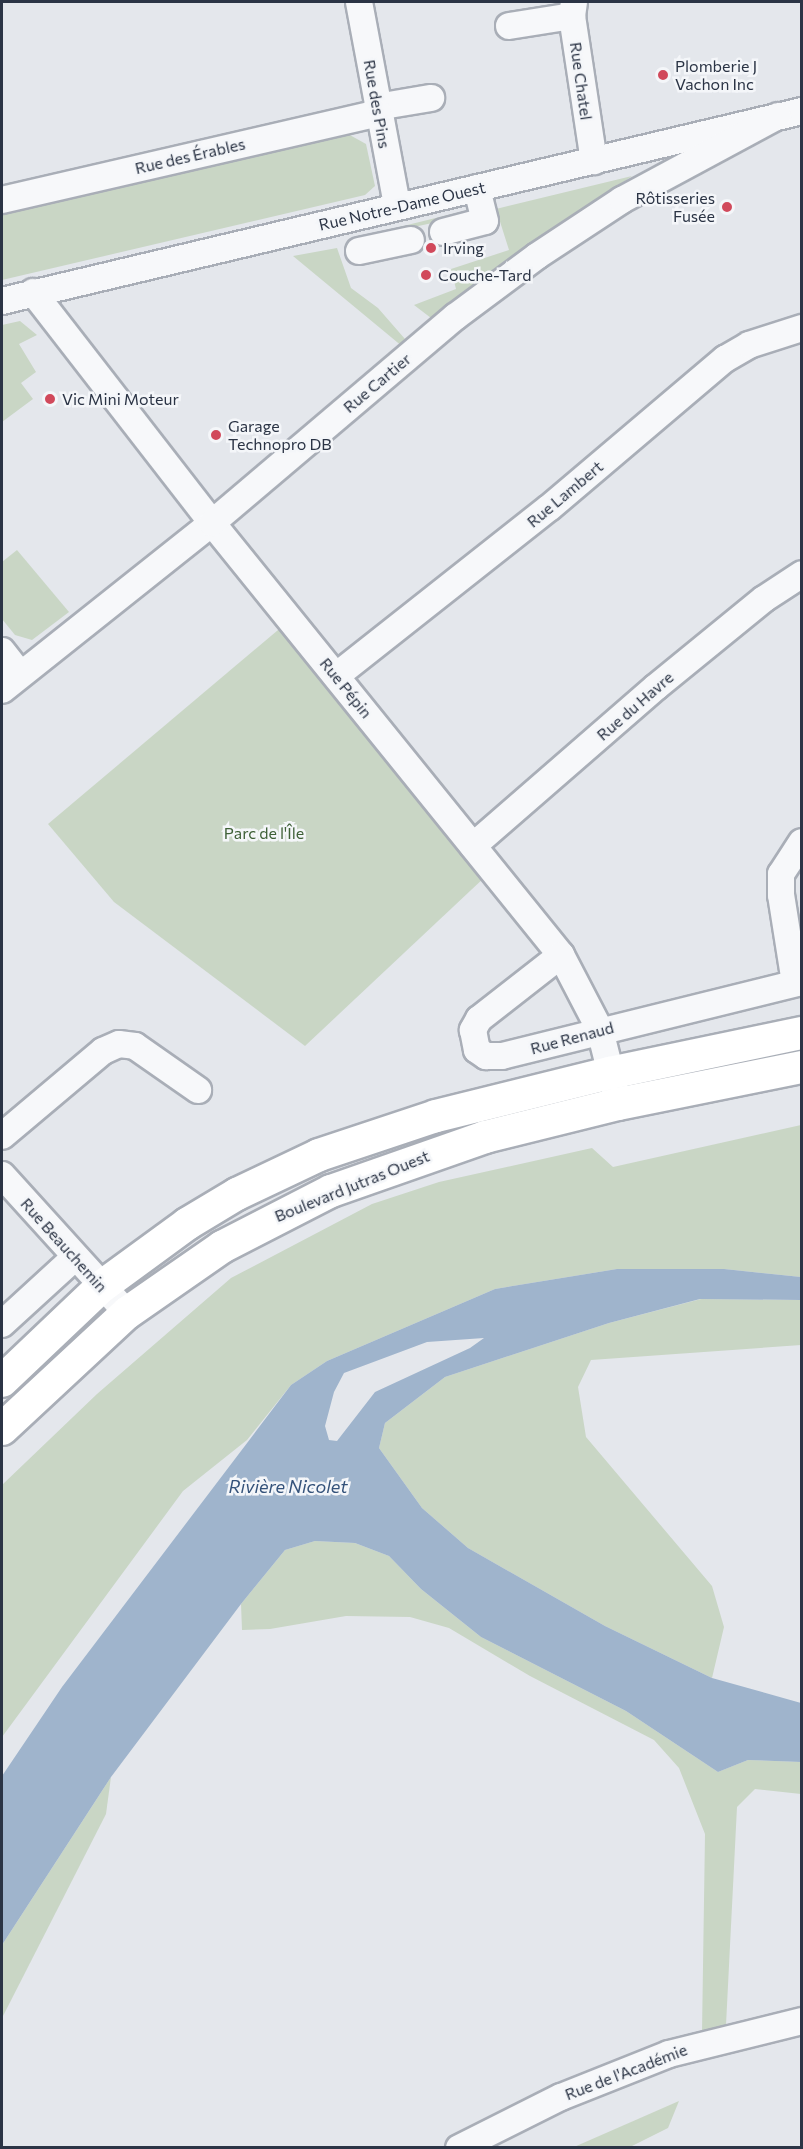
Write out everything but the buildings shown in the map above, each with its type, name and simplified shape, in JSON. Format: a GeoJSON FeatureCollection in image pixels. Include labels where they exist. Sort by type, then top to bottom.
{"type":"FeatureCollection","features":[{"type":"Feature","properties":{"kind":"main road"},"geometry":{"type":"LineString","coordinates":[[2,1381],[101,1287],[187,1224],[237,1194],[320,1155],[436,1116],[610,1072],[801,1033]]}},
{"type":"Feature","properties":{"kind":"main road","name":"Boulevard Jutras Ouest"},"geometry":{"type":"LineString","coordinates":[[2,1429],[126,1313],[230,1242],[331,1191],[434,1151],[618,1104],[801,1067]]}},
{"type":"Feature","properties":{"kind":"street","name":"Rue des Pins"},"geometry":{"type":"LineString","coordinates":[[360,2],[396,206]]}},
{"type":"Feature","properties":{"kind":"street"},"geometry":{"type":"LineString","coordinates":[[509,26],[573,9]]}},
{"type":"Feature","properties":{"kind":"street","name":"Rue Chatel"},"geometry":{"type":"LineString","coordinates":[[573,9],[594,161]]}},
{"type":"Feature","properties":{"kind":"street","name":"Rue des Érables"},"geometry":{"type":"LineString","coordinates":[[2,200],[430,98]]}},
{"type":"Feature","properties":{"kind":"street","name":"Rue Notre-Dame Ouest"},"geometry":{"type":"LineString","coordinates":[[2,301],[790,113]]}},
{"type":"Feature","properties":{"kind":"street","name":"Rue Cartier"},"geometry":{"type":"LineString","coordinates":[[11,682],[212,523],[455,317],[537,256],[622,200],[790,113]]}},
{"type":"Feature","properties":{"kind":"street"},"geometry":{"type":"LineString","coordinates":[[443,232],[485,221],[477,188]]}},
{"type":"Feature","properties":{"kind":"street"},"geometry":{"type":"LineString","coordinates":[[359,251],[411,240]]}},
{"type":"Feature","properties":{"kind":"street","name":"Rue Pépin"},"geometry":{"type":"LineString","coordinates":[[33,292],[212,523],[561,955],[600,1030],[618,1104]]}},
{"type":"Feature","properties":{"kind":"street","name":"Rue Lambert"},"geometry":{"type":"LineString","coordinates":[[336,676],[549,508],[725,358],[749,345],[801,328]]}},
{"type":"Feature","properties":{"kind":"street","name":"Rue du Havre"},"geometry":{"type":"LineString","coordinates":[[473,846],[665,680],[764,599],[801,574]]}},
{"type":"Feature","properties":{"kind":"street"},"geometry":{"type":"LineString","coordinates":[[2,651],[11,682]]}},
{"type":"Feature","properties":{"kind":"street"},"geometry":{"type":"LineString","coordinates":[[798,982],[781,894],[781,874],[801,842]]}},
{"type":"Feature","properties":{"kind":"street","name":"Rue Renaud"},"geometry":{"type":"LineString","coordinates":[[561,955],[479,1019],[473,1030],[477,1050],[486,1056],[502,1056],[798,982]]}},
{"type":"Feature","properties":{"kind":"street"},"geometry":{"type":"LineString","coordinates":[[2,1136],[103,1051],[119,1044],[135,1046],[198,1090]]}},
{"type":"Feature","properties":{"kind":"street","name":"Rue Beauchemin"},"geometry":{"type":"LineString","coordinates":[[2,1175],[74,1258],[126,1313]]}},
{"type":"Feature","properties":{"kind":"street"},"geometry":{"type":"LineString","coordinates":[[2,1324],[74,1258]]}},
{"type":"Feature","properties":{"kind":"street","name":"Rue de l'Académie"},"geometry":{"type":"LineString","coordinates":[[459,2148],[561,2097],[659,2058],[801,2021]]}},
{"type":"Feature","properties":{"kind":"green space"},"geometry":{"type":"Polygon","coordinates":[[[348,134],[366,144],[375,186],[365,195],[2,280],[2,215],[348,134]]]}},
{"type":"Feature","properties":{"kind":"green space"},"geometry":{"type":"Polygon","coordinates":[[[632,176],[431,318],[414,305],[456,289],[451,269],[509,250],[496,209],[632,176]]]}},
{"type":"Feature","properties":{"kind":"green space"},"geometry":{"type":"Polygon","coordinates":[[[464,211],[465,216],[381,234],[383,231],[464,211]]]}},
{"type":"Feature","properties":{"kind":"green space"},"geometry":{"type":"Polygon","coordinates":[[[337,248],[351,288],[378,308],[405,339],[403,347],[293,256],[337,248]]]}},
{"type":"Feature","properties":{"kind":"green space"},"geometry":{"type":"Polygon","coordinates":[[[20,321],[37,335],[19,344],[36,372],[21,383],[33,399],[2,422],[2,325],[20,321]]]}},
{"type":"Feature","properties":{"kind":"green space"},"geometry":{"type":"Polygon","coordinates":[[[17,550],[69,612],[32,640],[15,635],[2,619],[2,562],[17,550]]]}},
{"type":"Feature","properties":{"kind":"green space","name":"Parc de l'Île"},"geometry":{"type":"Polygon","coordinates":[[[284,625],[486,876],[305,1046],[114,902],[48,824],[284,625]]]}},
{"type":"Feature","properties":{"kind":"green space"},"geometry":{"type":"Polygon","coordinates":[[[801,1125],[801,1277],[724,1269],[617,1269],[495,1289],[327,1361],[291,1385],[247,1440],[183,1491],[2,1737],[2,1485],[97,1394],[231,1278],[372,1204],[439,1182],[592,1148],[613,1167],[801,1125]]]}},
{"type":"Feature","properties":{"kind":"green space"},"geometry":{"type":"Polygon","coordinates":[[[701,1299],[801,1300],[801,1345],[591,1360],[578,1387],[586,1437],[712,1586],[724,1627],[712,1678],[605,1626],[468,1548],[422,1508],[379,1448],[385,1423],[445,1377],[609,1323],[701,1299]]]}},
{"type":"Feature","properties":{"kind":"green space"},"geometry":{"type":"Polygon","coordinates":[[[315,1541],[355,1543],[389,1556],[421,1589],[481,1637],[626,1711],[718,1772],[748,1760],[801,1762],[801,1794],[755,1789],[737,1807],[726,2025],[702,2032],[705,1834],[679,1768],[654,1740],[530,1676],[449,1628],[410,1617],[346,1616],[270,1629],[242,1630],[241,1604],[285,1550],[315,1541]]]}},
{"type":"Feature","properties":{"kind":"green space"},"geometry":{"type":"Polygon","coordinates":[[[111,1777],[106,1814],[2,2018],[2,1945],[111,1777]]]}},
{"type":"Feature","properties":{"kind":"green space"},"geometry":{"type":"Polygon","coordinates":[[[679,2101],[668,2128],[630,2147],[574,2147],[679,2101]]]}},
{"type":"Feature","properties":{"kind":"water","name":"Rivière Nicolet"},"geometry":{"type":"Polygon","coordinates":[[[617,1269],[724,1269],[801,1277],[801,1300],[700,1299],[609,1323],[445,1377],[385,1423],[379,1448],[422,1508],[468,1548],[605,1626],[712,1678],[801,1703],[801,1762],[748,1760],[718,1772],[626,1711],[481,1637],[421,1589],[389,1556],[355,1543],[315,1541],[285,1550],[241,1604],[111,1777],[2,1945],[2,1776],[62,1687],[291,1385],[327,1361],[495,1289],[617,1269]],[[484,1338],[427,1342],[344,1373],[334,1392],[325,1426],[329,1440],[337,1441],[375,1392],[470,1348],[484,1338]]]}},
{"type":"Feature","properties":{"kind":"place","name":"Plomberie J Vachon Inc"},"geometry":{"type":"Point","coordinates":[663,75]}},
{"type":"Feature","properties":{"kind":"place","name":"Rôtisseries Fusée"},"geometry":{"type":"Point","coordinates":[727,207]}},
{"type":"Feature","properties":{"kind":"place","name":"Irving"},"geometry":{"type":"Point","coordinates":[431,248]}},
{"type":"Feature","properties":{"kind":"place","name":"Couche-Tard"},"geometry":{"type":"Point","coordinates":[426,275]}},
{"type":"Feature","properties":{"kind":"place","name":"Vic Mini Moteur"},"geometry":{"type":"Point","coordinates":[50,399]}},
{"type":"Feature","properties":{"kind":"place","name":"Garage Technopro DB"},"geometry":{"type":"Point","coordinates":[216,435]}}]}
